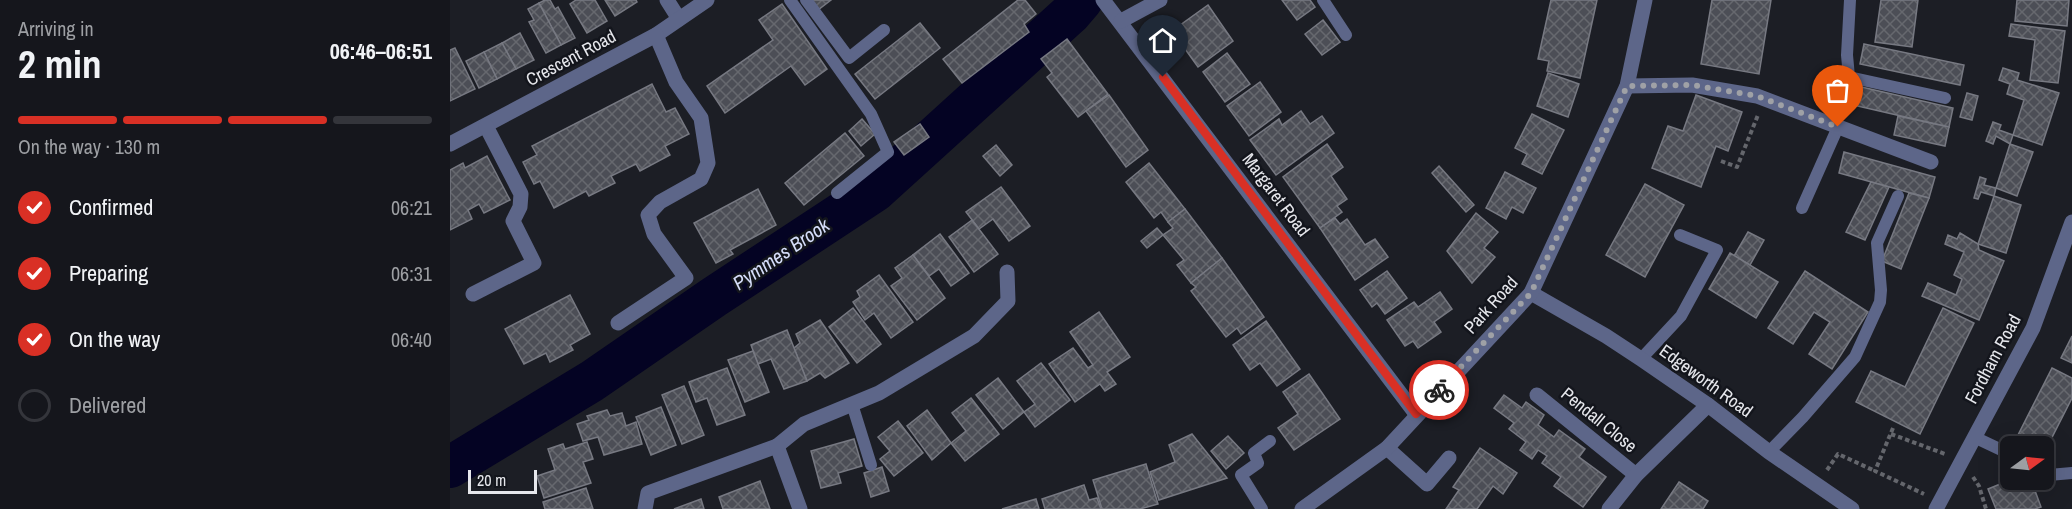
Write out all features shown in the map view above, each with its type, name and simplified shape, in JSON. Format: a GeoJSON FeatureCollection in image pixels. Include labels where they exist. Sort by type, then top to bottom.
{"type":"FeatureCollection","features":[{"type":"Feature","properties":{"kind":"street"},"geometry":{"type":"LineString","coordinates":[[667,0],[679,19]]}},
{"type":"Feature","properties":{"kind":"street","name":"Crescent Road"},"geometry":{"type":"LineString","coordinates":[[450,144],[656,35],[707,0]]}},
{"type":"Feature","properties":{"kind":"street","name":"Margaret Road"},"geometry":{"type":"LineString","coordinates":[[1103,0],[1416,414]]}},
{"type":"Feature","properties":{"kind":"street"},"geometry":{"type":"LineString","coordinates":[[1121,21],[1160,0]]}},
{"type":"Feature","properties":{"kind":"street","name":"Park Road"},"geometry":{"type":"LineString","coordinates":[[1302,509],[1387,448],[1416,414],[1531,293],[1627,86],[1645,0]]}},
{"type":"Feature","properties":{"kind":"street"},"geometry":{"type":"LineString","coordinates":[[618,323],[686,278],[654,234],[648,215],[660,202],[701,179],[708,163],[701,118],[676,81],[656,35]]}},
{"type":"Feature","properties":{"kind":"street"},"geometry":{"type":"LineString","coordinates":[[1627,86],[1692,85],[1765,99],[1931,162]]}},
{"type":"Feature","properties":{"kind":"street"},"geometry":{"type":"LineString","coordinates":[[473,294],[534,263],[513,221],[520,207],[521,194],[486,126]]}},
{"type":"Feature","properties":{"kind":"street","name":"Fordham Road"},"geometry":{"type":"LineString","coordinates":[[1938,505],[2033,328],[2072,222]]}},
{"type":"Feature","properties":{"kind":"street"},"geometry":{"type":"LineString","coordinates":[[645,509],[648,492],[777,446],[804,424],[879,393],[974,336],[1008,301],[1006,273]]}},
{"type":"Feature","properties":{"kind":"street","name":"Edgeworth Road"},"geometry":{"type":"LineString","coordinates":[[1531,293],[1641,359],[1852,509]]}},
{"type":"Feature","properties":{"kind":"street","name":"Pendall Close"},"geometry":{"type":"LineString","coordinates":[[1537,395],[1636,475]]}},
{"type":"Feature","properties":{"kind":"street","name":"Pendall Close"},"geometry":{"type":"LineString","coordinates":[[1609,509],[1636,475],[1708,405]]}},
{"type":"Feature","properties":{"kind":"street"},"geometry":{"type":"LineString","coordinates":[[777,446],[800,509]]}},
{"type":"Feature","properties":{"kind":"street"},"geometry":{"type":"LineString","coordinates":[[1387,448],[1427,484],[1449,458]]}},
{"type":"Feature","properties":{"kind":"lane"},"geometry":{"type":"LineString","coordinates":[[789,0],[871,114],[888,152],[837,193]]}},
{"type":"Feature","properties":{"kind":"lane"},"geometry":{"type":"LineString","coordinates":[[806,0],[849,58],[884,30]]}},
{"type":"Feature","properties":{"kind":"lane"},"geometry":{"type":"LineString","coordinates":[[1323,0],[1346,35]]}},
{"type":"Feature","properties":{"kind":"lane"},"geometry":{"type":"LineString","coordinates":[[1851,0],[1847,55],[1849,77],[1945,98]]}},
{"type":"Feature","properties":{"kind":"lane"},"geometry":{"type":"LineString","coordinates":[[1802,208],[1838,127]]}},
{"type":"Feature","properties":{"kind":"lane"},"geometry":{"type":"LineString","coordinates":[[1769,452],[1855,357],[1880,302],[1881,290],[1876,243],[1898,196]]}},
{"type":"Feature","properties":{"kind":"lane"},"geometry":{"type":"LineString","coordinates":[[1641,359],[1681,316],[1718,250],[1680,235]]}},
{"type":"Feature","properties":{"kind":"lane"},"geometry":{"type":"LineString","coordinates":[[852,404],[871,465]]}},
{"type":"Feature","properties":{"kind":"lane"},"geometry":{"type":"LineString","coordinates":[[1974,437],[2000,449]]}},
{"type":"Feature","properties":{"kind":"lane"},"geometry":{"type":"LineString","coordinates":[[1262,509],[1241,475],[1258,463],[1254,453],[1270,441]]}},
{"type":"Feature","properties":{"kind":"lane"},"geometry":{"type":"LineString","coordinates":[[2054,475],[2072,473]]}},
{"type":"Feature","properties":{"kind":"path"},"geometry":{"type":"LineString","coordinates":[[1721,161],[1737,167],[1765,99]]}},
{"type":"Feature","properties":{"kind":"path"},"geometry":{"type":"LineString","coordinates":[[1875,471],[1893,428]]}},
{"type":"Feature","properties":{"kind":"path"},"geometry":{"type":"LineString","coordinates":[[1817,485],[1838,454],[1938,505]]}},
{"type":"Feature","properties":{"kind":"building"},"geometry":{"type":"Polygon","coordinates":[[[550,0],[555,9],[558,7],[575,38],[561,45],[539,3],[550,0]]]}},
{"type":"Feature","properties":{"kind":"building"},"geometry":{"type":"Polygon","coordinates":[[[576,0],[595,0],[607,21],[587,33],[570,4],[576,0]]]}},
{"type":"Feature","properties":{"kind":"building"},"geometry":{"type":"Polygon","coordinates":[[[605,0],[636,0],[637,2],[615,16],[605,0]]]}},
{"type":"Feature","properties":{"kind":"building"},"geometry":{"type":"Polygon","coordinates":[[[810,0],[831,0],[818,10],[810,0]]]}},
{"type":"Feature","properties":{"kind":"building"},"geometry":{"type":"Polygon","coordinates":[[[1018,0],[1025,0],[1036,14],[1024,24],[1029,32],[962,83],[943,59],[1018,0]]]}},
{"type":"Feature","properties":{"kind":"building"},"geometry":{"type":"Polygon","coordinates":[[[1282,0],[1310,0],[1315,7],[1297,20],[1282,0]]]}},
{"type":"Feature","properties":{"kind":"building"},"geometry":{"type":"Polygon","coordinates":[[[1551,0],[1597,0],[1580,78],[1547,71],[1549,61],[1538,59],[1551,0]]]}},
{"type":"Feature","properties":{"kind":"building"},"geometry":{"type":"Polygon","coordinates":[[[1712,0],[1771,0],[1759,74],[1701,64],[1712,0]]]}},
{"type":"Feature","properties":{"kind":"building"},"geometry":{"type":"Polygon","coordinates":[[[1881,0],[1918,0],[1912,47],[1875,42],[1881,0]]]}},
{"type":"Feature","properties":{"kind":"building"},"geometry":{"type":"Polygon","coordinates":[[[2017,0],[2069,0],[2067,26],[2015,21],[2017,0]]]}},
{"type":"Feature","properties":{"kind":"building"},"geometry":{"type":"Polygon","coordinates":[[[539,3],[561,45],[546,53],[529,22],[534,20],[528,9],[539,3]]]}},
{"type":"Feature","properties":{"kind":"building"},"geometry":{"type":"Polygon","coordinates":[[[782,4],[827,69],[805,85],[791,66],[725,113],[707,86],[773,40],[759,20],[782,4]]]}},
{"type":"Feature","properties":{"kind":"building"},"geometry":{"type":"Polygon","coordinates":[[[1208,5],[1233,41],[1198,67],[1172,31],[1208,5]]]}},
{"type":"Feature","properties":{"kind":"building"},"geometry":{"type":"Polygon","coordinates":[[[1323,20],[1340,42],[1322,55],[1305,34],[1323,20]]]}},
{"type":"Feature","properties":{"kind":"building"},"geometry":{"type":"Polygon","coordinates":[[[920,23],[940,48],[875,99],[855,74],[920,23]]]}},
{"type":"Feature","properties":{"kind":"building"},"geometry":{"type":"Polygon","coordinates":[[[2011,24],[2065,31],[2058,83],[2030,80],[2035,40],[2009,36],[2011,24]]]}},
{"type":"Feature","properties":{"kind":"building"},"geometry":{"type":"Polygon","coordinates":[[[520,33],[534,60],[516,69],[502,43],[520,33]]]}},
{"type":"Feature","properties":{"kind":"building"},"geometry":{"type":"Polygon","coordinates":[[[1067,39],[1108,94],[1078,117],[1047,77],[1052,73],[1041,59],[1067,39]]]}},
{"type":"Feature","properties":{"kind":"building"},"geometry":{"type":"Polygon","coordinates":[[[502,43],[516,69],[497,79],[484,52],[502,43]]]}},
{"type":"Feature","properties":{"kind":"building"},"geometry":{"type":"Polygon","coordinates":[[[1864,44],[1964,65],[1960,85],[1860,64],[1864,44]]]}},
{"type":"Feature","properties":{"kind":"building"},"geometry":{"type":"Polygon","coordinates":[[[455,48],[475,89],[450,101],[450,50],[455,48]]]}},
{"type":"Feature","properties":{"kind":"building"},"geometry":{"type":"Polygon","coordinates":[[[484,52],[497,79],[479,88],[466,61],[484,52]]]}},
{"type":"Feature","properties":{"kind":"building"},"geometry":{"type":"Polygon","coordinates":[[[1227,53],[1250,84],[1225,102],[1203,72],[1227,53]]]}},
{"type":"Feature","properties":{"kind":"building"},"geometry":{"type":"Polygon","coordinates":[[[2003,68],[2019,73],[2017,80],[2059,93],[2042,145],[2013,135],[2024,100],[2007,94],[2010,84],[1999,80],[2003,68]]]}},
{"type":"Feature","properties":{"kind":"building"},"geometry":{"type":"Polygon","coordinates":[[[1548,73],[1579,84],[1568,117],[1537,106],[1548,73]]]}},
{"type":"Feature","properties":{"kind":"building"},"geometry":{"type":"Polygon","coordinates":[[[1260,82],[1281,112],[1249,136],[1227,106],[1260,82]]]}},
{"type":"Feature","properties":{"kind":"building"},"geometry":{"type":"Polygon","coordinates":[[[1844,83],[1953,108],[1949,127],[1840,102],[1844,83]]]}},
{"type":"Feature","properties":{"kind":"building"},"geometry":{"type":"Polygon","coordinates":[[[652,84],[666,112],[675,108],[689,134],[665,146],[670,155],[640,171],[636,164],[611,176],[615,183],[589,196],[586,191],[554,208],[540,181],[534,184],[523,162],[537,155],[532,146],[652,84]]]}},
{"type":"Feature","properties":{"kind":"building"},"geometry":{"type":"Polygon","coordinates":[[[1967,93],[1978,96],[1972,120],[1960,117],[1967,93]]]}},
{"type":"Feature","properties":{"kind":"building"},"geometry":{"type":"Polygon","coordinates":[[[1109,95],[1148,150],[1126,167],[1086,111],[1109,95]]]}},
{"type":"Feature","properties":{"kind":"building"},"geometry":{"type":"Polygon","coordinates":[[[1696,95],[1742,112],[1728,151],[1716,146],[1701,187],[1652,168],[1668,126],[1683,131],[1696,95]]]}},
{"type":"Feature","properties":{"kind":"building"},"geometry":{"type":"Polygon","coordinates":[[[1301,111],[1310,124],[1322,116],[1334,133],[1276,175],[1250,140],[1279,119],[1282,125],[1301,111]]]}},
{"type":"Feature","properties":{"kind":"building"},"geometry":{"type":"Polygon","coordinates":[[[1532,114],[1564,130],[1542,174],[1522,164],[1527,154],[1515,148],[1532,114]]]}},
{"type":"Feature","properties":{"kind":"building"},"geometry":{"type":"Polygon","coordinates":[[[1898,116],[1949,127],[1945,146],[1894,135],[1898,116]]]}},
{"type":"Feature","properties":{"kind":"building"},"geometry":{"type":"Polygon","coordinates":[[[862,119],[875,134],[861,146],[849,131],[862,119]]]}},
{"type":"Feature","properties":{"kind":"building"},"geometry":{"type":"Polygon","coordinates":[[[1993,122],[2001,125],[1999,130],[2013,135],[2010,144],[1996,136],[1993,144],[1986,141],[1993,122]]]}},
{"type":"Feature","properties":{"kind":"building"},"geometry":{"type":"Polygon","coordinates":[[[920,124],[929,137],[904,155],[894,142],[920,124]]]}},
{"type":"Feature","properties":{"kind":"building"},"geometry":{"type":"Polygon","coordinates":[[[845,133],[864,156],[804,205],[785,183],[845,133]]]}},
{"type":"Feature","properties":{"kind":"building"},"geometry":{"type":"Polygon","coordinates":[[[1327,144],[1343,167],[1331,176],[1347,199],[1337,206],[1342,212],[1320,228],[1283,177],[1327,144]]]}},
{"type":"Feature","properties":{"kind":"building"},"geometry":{"type":"Polygon","coordinates":[[[2010,144],[2033,152],[2017,196],[1996,188],[2010,144]]]}},
{"type":"Feature","properties":{"kind":"building"},"geometry":{"type":"Polygon","coordinates":[[[996,145],[1012,165],[1000,176],[983,156],[996,145]]]}},
{"type":"Feature","properties":{"kind":"building"},"geometry":{"type":"Polygon","coordinates":[[[1844,152],[1935,177],[1929,198],[1839,173],[1844,152]]]}},
{"type":"Feature","properties":{"kind":"building"},"geometry":{"type":"Polygon","coordinates":[[[487,156],[510,200],[484,213],[479,204],[468,210],[472,219],[450,230],[450,170],[463,163],[465,168],[487,156]]]}},
{"type":"Feature","properties":{"kind":"building"},"geometry":{"type":"Polygon","coordinates":[[[1149,163],[1185,209],[1168,222],[1161,212],[1154,218],[1126,182],[1149,163]]]}},
{"type":"Feature","properties":{"kind":"building"},"geometry":{"type":"Polygon","coordinates":[[[1439,166],[1474,205],[1466,212],[1432,173],[1439,166]]]}},
{"type":"Feature","properties":{"kind":"building"},"geometry":{"type":"Polygon","coordinates":[[[1505,172],[1536,188],[1523,213],[1512,207],[1506,219],[1486,208],[1505,172]]]}},
{"type":"Feature","properties":{"kind":"building"},"geometry":{"type":"Polygon","coordinates":[[[1980,177],[1986,179],[1984,185],[1996,188],[1994,196],[1981,192],[1978,199],[1974,198],[1980,177]]]}},
{"type":"Feature","properties":{"kind":"building"},"geometry":{"type":"Polygon","coordinates":[[[1871,182],[1889,187],[1865,240],[1846,232],[1871,182]]]}},
{"type":"Feature","properties":{"kind":"building"},"geometry":{"type":"Polygon","coordinates":[[[1645,184],[1684,205],[1645,277],[1606,255],[1645,184]]]}},
{"type":"Feature","properties":{"kind":"building"},"geometry":{"type":"Polygon","coordinates":[[[1001,187],[1030,226],[1009,241],[993,219],[979,229],[966,212],[1001,187]]]}},
{"type":"Feature","properties":{"kind":"building"},"geometry":{"type":"Polygon","coordinates":[[[758,189],[776,225],[730,250],[733,254],[716,263],[694,223],[758,189]]]}},
{"type":"Feature","properties":{"kind":"building"},"geometry":{"type":"Polygon","coordinates":[[[1909,193],[1929,198],[1901,269],[1882,261],[1909,193]]]}},
{"type":"Feature","properties":{"kind":"building"},"geometry":{"type":"Polygon","coordinates":[[[1994,196],[2021,205],[2006,253],[1978,244],[1994,196]]]}},
{"type":"Feature","properties":{"kind":"building"},"geometry":{"type":"Polygon","coordinates":[[[1185,209],[1222,258],[1191,283],[1177,265],[1184,260],[1163,235],[1173,228],[1168,222],[1185,209]]]}},
{"type":"Feature","properties":{"kind":"building"},"geometry":{"type":"Polygon","coordinates":[[[1476,213],[1498,232],[1484,248],[1495,257],[1472,283],[1447,251],[1476,213]]]}},
{"type":"Feature","properties":{"kind":"building"},"geometry":{"type":"Polygon","coordinates":[[[1335,218],[1340,224],[1347,219],[1365,245],[1375,239],[1388,257],[1355,280],[1320,228],[1335,218]]]}},
{"type":"Feature","properties":{"kind":"building"},"geometry":{"type":"Polygon","coordinates":[[[972,220],[998,254],[974,272],[949,237],[972,220]]]}},
{"type":"Feature","properties":{"kind":"building"},"geometry":{"type":"Polygon","coordinates":[[[1157,228],[1163,235],[1147,248],[1141,241],[1157,228]]]}},
{"type":"Feature","properties":{"kind":"building"},"geometry":{"type":"Polygon","coordinates":[[[1748,232],[1764,240],[1750,265],[1734,256],[1748,232]]]}},
{"type":"Feature","properties":{"kind":"building"},"geometry":{"type":"Polygon","coordinates":[[[1960,233],[1978,244],[1979,250],[2004,261],[1979,320],[1922,296],[1928,283],[1956,295],[1962,279],[1954,275],[1964,252],[1945,244],[1948,235],[1957,239],[1960,233]]]}},
{"type":"Feature","properties":{"kind":"building"},"geometry":{"type":"Polygon","coordinates":[[[940,234],[969,273],[951,286],[939,269],[929,276],[913,255],[940,234]]]}},
{"type":"Feature","properties":{"kind":"building"},"geometry":{"type":"Polygon","coordinates":[[[1730,253],[1778,282],[1756,318],[1709,289],[1730,253]]]}},
{"type":"Feature","properties":{"kind":"building"},"geometry":{"type":"Polygon","coordinates":[[[913,255],[945,298],[917,320],[891,286],[902,278],[895,268],[913,255]]]}},
{"type":"Feature","properties":{"kind":"building"},"geometry":{"type":"Polygon","coordinates":[[[1222,258],[1264,317],[1241,334],[1237,328],[1226,337],[1191,291],[1196,287],[1191,283],[1222,258]]]}},
{"type":"Feature","properties":{"kind":"building"},"geometry":{"type":"Polygon","coordinates":[[[1387,271],[1407,298],[1385,314],[1377,303],[1372,307],[1360,290],[1387,271]]]}},
{"type":"Feature","properties":{"kind":"building"},"geometry":{"type":"Polygon","coordinates":[[[1805,271],[1868,312],[1832,369],[1809,354],[1830,322],[1814,312],[1793,344],[1768,328],[1805,271]]]}},
{"type":"Feature","properties":{"kind":"building"},"geometry":{"type":"Polygon","coordinates":[[[879,275],[913,322],[891,338],[874,313],[865,320],[853,302],[860,297],[857,291],[879,275]]]}},
{"type":"Feature","properties":{"kind":"building"},"geometry":{"type":"Polygon","coordinates":[[[1440,292],[1452,309],[1434,322],[1441,332],[1418,348],[1413,341],[1405,346],[1387,320],[1414,302],[1418,307],[1440,292]]]}},
{"type":"Feature","properties":{"kind":"building"},"geometry":{"type":"Polygon","coordinates":[[[570,295],[590,334],[570,345],[573,350],[550,362],[546,353],[524,364],[505,329],[570,295]]]}},
{"type":"Feature","properties":{"kind":"building"},"geometry":{"type":"Polygon","coordinates":[[[853,308],[881,344],[857,363],[829,327],[853,308]]]}},
{"type":"Feature","properties":{"kind":"building"},"geometry":{"type":"Polygon","coordinates":[[[1943,308],[1974,323],[1920,434],[1856,402],[1871,371],[1905,387],[1943,308]]]}},
{"type":"Feature","properties":{"kind":"building"},"geometry":{"type":"Polygon","coordinates":[[[1099,312],[1130,357],[1107,372],[1116,384],[1105,391],[1100,384],[1075,402],[1049,364],[1073,348],[1088,368],[1093,365],[1070,332],[1099,312]]]}},
{"type":"Feature","properties":{"kind":"building"},"geometry":{"type":"Polygon","coordinates":[[[820,320],[849,363],[825,378],[820,373],[807,381],[794,348],[800,343],[796,334],[820,320]]]}},
{"type":"Feature","properties":{"kind":"building"},"geometry":{"type":"Polygon","coordinates":[[[1266,321],[1300,369],[1277,386],[1260,363],[1250,370],[1233,345],[1266,321]]]}},
{"type":"Feature","properties":{"kind":"building"},"geometry":{"type":"Polygon","coordinates":[[[787,330],[807,381],[784,389],[771,359],[758,364],[751,345],[787,330]]]}},
{"type":"Feature","properties":{"kind":"building"},"geometry":{"type":"Polygon","coordinates":[[[2072,336],[2072,363],[2061,358],[2072,336]]]}},
{"type":"Feature","properties":{"kind":"building"},"geometry":{"type":"Polygon","coordinates":[[[753,351],[769,392],[745,402],[728,360],[753,351]]]}},
{"type":"Feature","properties":{"kind":"building"},"geometry":{"type":"Polygon","coordinates":[[[1041,363],[1070,400],[1035,427],[1024,412],[1035,404],[1017,381],[1041,363]]]}},
{"type":"Feature","properties":{"kind":"building"},"geometry":{"type":"Polygon","coordinates":[[[727,368],[745,415],[717,425],[707,398],[696,402],[689,382],[727,368]]]}},
{"type":"Feature","properties":{"kind":"building"},"geometry":{"type":"Polygon","coordinates":[[[2052,368],[2072,378],[2072,398],[2053,436],[2018,436],[2052,368]]]}},
{"type":"Feature","properties":{"kind":"building"},"geometry":{"type":"Polygon","coordinates":[[[1309,374],[1340,419],[1294,450],[1278,428],[1298,414],[1283,392],[1309,374]]]}},
{"type":"Feature","properties":{"kind":"building"},"geometry":{"type":"Polygon","coordinates":[[[998,378],[1024,412],[1003,429],[976,395],[998,378]]]}},
{"type":"Feature","properties":{"kind":"building"},"geometry":{"type":"Polygon","coordinates":[[[684,386],[704,435],[682,444],[662,395],[684,386]]]}},
{"type":"Feature","properties":{"kind":"building"},"geometry":{"type":"Polygon","coordinates":[[[1504,395],[1522,408],[1526,402],[1544,415],[1538,425],[1554,437],[1559,430],[1585,449],[1579,457],[1606,477],[1583,507],[1554,486],[1561,477],[1542,463],[1547,456],[1538,450],[1532,459],[1520,450],[1526,442],[1509,429],[1514,423],[1494,408],[1504,395]]]}},
{"type":"Feature","properties":{"kind":"building"},"geometry":{"type":"Polygon","coordinates":[[[971,398],[999,434],[965,461],[951,443],[966,431],[952,413],[971,398]]]}},
{"type":"Feature","properties":{"kind":"building"},"geometry":{"type":"Polygon","coordinates":[[[661,407],[676,445],[651,455],[636,417],[661,407]]]}},
{"type":"Feature","properties":{"kind":"building"},"geometry":{"type":"Polygon","coordinates":[[[607,410],[610,416],[622,413],[626,426],[636,422],[642,444],[604,455],[598,437],[583,441],[577,424],[589,420],[587,416],[607,410]]]}},
{"type":"Feature","properties":{"kind":"building"},"geometry":{"type":"Polygon","coordinates":[[[927,410],[951,443],[932,460],[907,426],[927,410]]]}},
{"type":"Feature","properties":{"kind":"building"},"geometry":{"type":"Polygon","coordinates":[[[898,421],[923,453],[894,476],[880,459],[890,451],[878,437],[898,421]]]}},
{"type":"Feature","properties":{"kind":"building"},"geometry":{"type":"Polygon","coordinates":[[[1192,434],[1227,478],[1159,500],[1150,472],[1175,462],[1169,445],[1192,434]]]}},
{"type":"Feature","properties":{"kind":"building"},"geometry":{"type":"Polygon","coordinates":[[[1228,436],[1244,453],[1226,469],[1211,451],[1228,436]]]}},
{"type":"Feature","properties":{"kind":"building"},"geometry":{"type":"Polygon","coordinates":[[[854,439],[862,466],[838,473],[841,483],[821,488],[811,451],[854,439]]]}},
{"type":"Feature","properties":{"kind":"building"},"geometry":{"type":"Polygon","coordinates":[[[587,442],[593,459],[583,462],[591,483],[544,498],[537,476],[555,470],[548,449],[563,444],[565,449],[587,442]]]}},
{"type":"Feature","properties":{"kind":"building"},"geometry":{"type":"Polygon","coordinates":[[[1480,448],[1517,473],[1503,494],[1493,486],[1477,509],[1446,509],[1459,490],[1453,487],[1480,448]]]}},
{"type":"Feature","properties":{"kind":"building"},"geometry":{"type":"Polygon","coordinates":[[[1146,464],[1158,504],[1140,509],[1102,509],[1093,480],[1146,464]]]}},
{"type":"Feature","properties":{"kind":"building"},"geometry":{"type":"Polygon","coordinates":[[[882,467],[889,491],[871,497],[864,473],[882,467]]]}},
{"type":"Feature","properties":{"kind":"building"},"geometry":{"type":"Polygon","coordinates":[[[760,481],[770,509],[723,509],[719,497],[760,481]]]}},
{"type":"Feature","properties":{"kind":"building"},"geometry":{"type":"Polygon","coordinates":[[[1679,482],[1708,501],[1703,509],[1661,509],[1679,482]]]}},
{"type":"Feature","properties":{"kind":"building"},"geometry":{"type":"Polygon","coordinates":[[[2000,484],[2000,490],[2035,490],[2041,507],[1996,509],[1988,489],[2000,484]]]}},
{"type":"Feature","properties":{"kind":"building"},"geometry":{"type":"Polygon","coordinates":[[[1084,485],[1089,500],[1097,498],[1101,509],[1045,509],[1042,499],[1084,485]]]}},
{"type":"Feature","properties":{"kind":"building"},"geometry":{"type":"Polygon","coordinates":[[[586,488],[593,509],[545,509],[543,502],[586,488]]]}},
{"type":"Feature","properties":{"kind":"building"},"geometry":{"type":"Polygon","coordinates":[[[701,499],[704,509],[674,509],[701,499]]]}},
{"type":"Feature","properties":{"kind":"building"},"geometry":{"type":"Polygon","coordinates":[[[1036,499],[1039,509],[1002,509],[1036,499]]]}},
{"type":"Feature","properties":{"kind":"waterway","name":"Pymmes Brook"},"geometry":{"type":"LineString","coordinates":[[450,467],[592,381],[875,191],[1070,14],[1082,0]]}},
{"type":"Feature","properties":{"kind":"way so far"},"geometry":{"type":"LineString","coordinates":[[1439,390],[1531,293],[1627,86],[1692,85],[1757,96],[1838,127]]}},
{"type":"Feature","properties":{"kind":"route"},"geometry":{"type":"LineString","coordinates":[[1163,77],[1416,414],[1439,390]]}}]}
